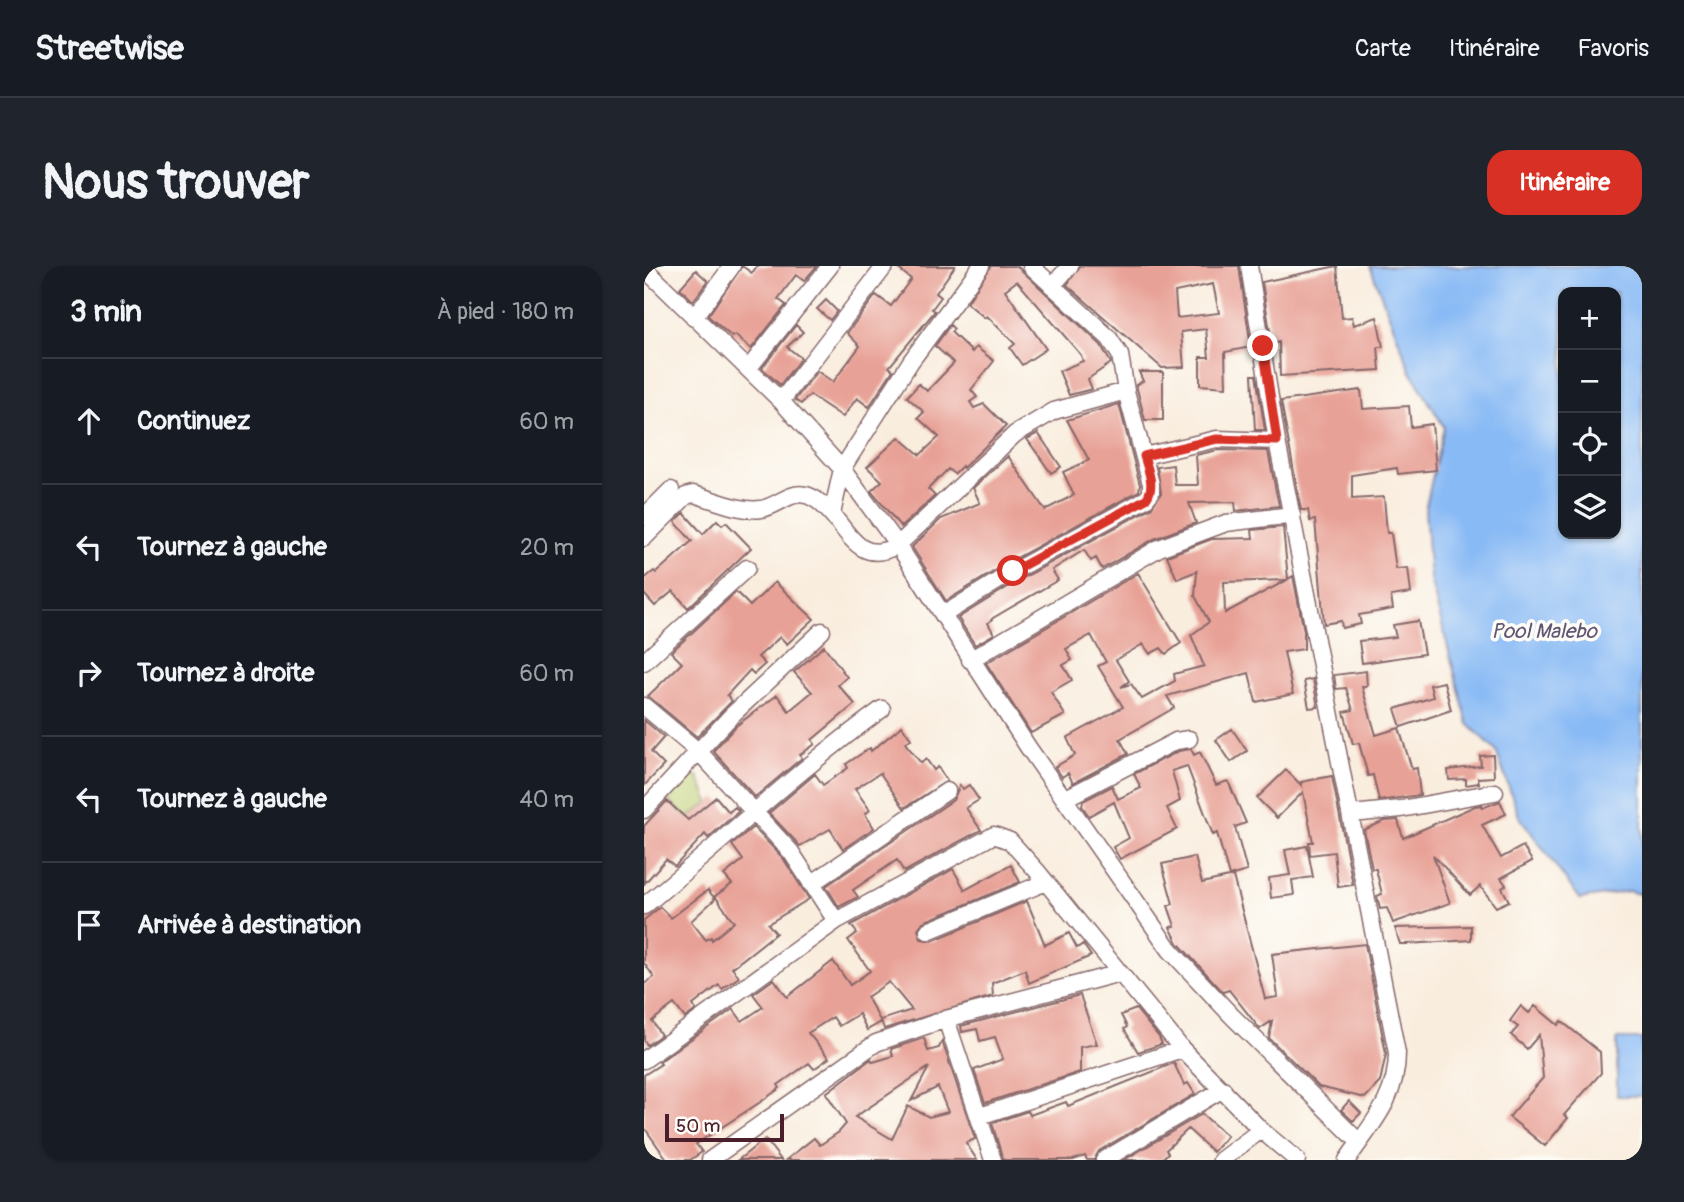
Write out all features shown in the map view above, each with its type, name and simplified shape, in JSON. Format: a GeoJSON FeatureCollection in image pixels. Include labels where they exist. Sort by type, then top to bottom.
{"type":"FeatureCollection","features":[{"type":"Feature","properties":{"kind":"street"},"geometry":{"type":"LineString","coordinates":[[694,318],[732,266]]}},
{"type":"Feature","properties":{"kind":"street"},"geometry":{"type":"LineString","coordinates":[[748,369],[830,266]]}},
{"type":"Feature","properties":{"kind":"street"},"geometry":{"type":"LineString","coordinates":[[781,401],[886,266]]}},
{"type":"Feature","properties":{"kind":"street"},"geometry":{"type":"LineString","coordinates":[[832,514],[842,469],[911,361],[981,266]]}},
{"type":"Feature","properties":{"kind":"street"},"geometry":{"type":"LineString","coordinates":[[943,615],[1013,571],[1146,499],[1151,493],[1120,355],[1109,338],[1031,266]]}},
{"type":"Feature","properties":{"kind":"street"},"geometry":{"type":"LineString","coordinates":[[1052,286],[1070,266]]}},
{"type":"Feature","properties":{"kind":"street"},"geometry":{"type":"LineString","coordinates":[[1249,266],[1277,441],[1397,1053],[1397,1078],[1390,1097],[1347,1160]]}},
{"type":"Feature","properties":{"kind":"street"},"geometry":{"type":"LineString","coordinates":[[652,270],[694,318],[781,401],[842,469],[898,545],[970,660],[1170,950],[1231,1016],[1359,1142]]}},
{"type":"Feature","properties":{"kind":"street"},"geometry":{"type":"LineString","coordinates":[[644,538],[686,496],[693,494],[758,509],[774,506],[786,496],[804,494],[816,499],[832,514],[860,547],[873,554],[883,553],[898,545],[1014,434],[1054,411],[1126,391]]}},
{"type":"Feature","properties":{"kind":"street"},"geometry":{"type":"LineString","coordinates":[[1144,456],[1217,439],[1277,441]]}},
{"type":"Feature","properties":{"kind":"street"},"geometry":{"type":"LineString","coordinates":[[644,517],[671,490]]}},
{"type":"Feature","properties":{"kind":"street"},"geometry":{"type":"LineString","coordinates":[[970,660],[1159,548],[1226,523],[1292,515]]}},
{"type":"Feature","properties":{"kind":"street"},"geometry":{"type":"LineString","coordinates":[[644,662],[747,568]]}},
{"type":"Feature","properties":{"kind":"street"},"geometry":{"type":"LineString","coordinates":[[644,810],[732,715],[822,631]]}},
{"type":"Feature","properties":{"kind":"street"},"geometry":{"type":"LineString","coordinates":[[644,706],[699,753],[791,852],[836,921]]}},
{"type":"Feature","properties":{"kind":"street"},"geometry":{"type":"LineString","coordinates":[[644,906],[755,814],[823,751],[882,709]]}},
{"type":"Feature","properties":{"kind":"street"},"geometry":{"type":"LineString","coordinates":[[1064,799],[1176,741],[1189,738]]}},
{"type":"Feature","properties":{"kind":"street"},"geometry":{"type":"LineString","coordinates":[[811,884],[947,791]]}},
{"type":"Feature","properties":{"kind":"street"},"geometry":{"type":"LineString","coordinates":[[1352,814],[1401,809],[1495,792]]}},
{"type":"Feature","properties":{"kind":"street"},"geometry":{"type":"LineString","coordinates":[[644,1060],[836,921],[994,835],[1010,841],[1182,1049],[1261,1130],[1297,1160]]}},
{"type":"Feature","properties":{"kind":"street"},"geometry":{"type":"LineString","coordinates":[[928,931],[1046,882]]}},
{"type":"Feature","properties":{"kind":"street"},"geometry":{"type":"LineString","coordinates":[[710,1160],[876,1043],[946,1019],[1120,973]]}},
{"type":"Feature","properties":{"kind":"street"},"geometry":{"type":"LineString","coordinates":[[946,1019],[993,1160]]}},
{"type":"Feature","properties":{"kind":"street"},"geometry":{"type":"LineString","coordinates":[[980,1116],[1182,1049]]}},
{"type":"Feature","properties":{"kind":"street"},"geometry":{"type":"LineString","coordinates":[[1104,1160],[1223,1089]]}},
{"type":"Feature","properties":{"kind":"street"},"geometry":{"type":"LineString","coordinates":[[1221,1160],[1261,1130]]}},
{"type":"Feature","properties":{"kind":"green space"},"geometry":{"type":"Polygon","coordinates":[[[683,772],[698,776],[709,802],[688,818],[662,794],[683,772]]]}},
{"type":"Feature","properties":{"kind":"water","name":"Pool Malebo"},"geometry":{"type":"Polygon","coordinates":[[[1370,266],[1642,266],[1642,895],[1629,891],[1580,899],[1519,816],[1496,751],[1468,724],[1430,579],[1425,510],[1444,427],[1411,372],[1370,266]]]}},
{"type":"Feature","properties":{"kind":"water"},"geometry":{"type":"Polygon","coordinates":[[[1617,1039],[1642,1039],[1642,1096],[1617,1096],[1617,1039]]]}},
{"type":"Feature","properties":{"kind":"building"},"geometry":{"type":"Polygon","coordinates":[[[742,266],[752,273],[757,266],[817,266],[804,281],[796,275],[778,299],[786,305],[751,349],[708,316],[742,266]]]}},
{"type":"Feature","properties":{"kind":"building"},"geometry":{"type":"Polygon","coordinates":[[[895,266],[955,266],[936,293],[941,297],[932,309],[935,311],[889,367],[893,370],[869,407],[857,398],[843,417],[810,395],[801,404],[795,400],[817,371],[833,382],[860,346],[847,333],[876,295],[891,306],[911,279],[895,266]]]}},
{"type":"Feature","properties":{"kind":"building"},"geometry":{"type":"Polygon","coordinates":[[[991,266],[1017,266],[1101,345],[1111,363],[1088,379],[1092,389],[1069,395],[1059,371],[1083,361],[1081,355],[1017,281],[1005,290],[1046,349],[1022,365],[1010,348],[1015,344],[987,316],[985,318],[967,303],[991,266]]]}},
{"type":"Feature","properties":{"kind":"building"},"geometry":{"type":"Polygon","coordinates":[[[1080,266],[1239,266],[1251,347],[1225,352],[1226,387],[1200,385],[1200,357],[1209,357],[1206,329],[1181,332],[1184,367],[1162,368],[1067,285],[1080,266]],[[1213,284],[1175,292],[1177,318],[1219,313],[1213,284]]]}},
{"type":"Feature","properties":{"kind":"building"},"geometry":{"type":"Polygon","coordinates":[[[1337,266],[1342,318],[1352,317],[1354,325],[1377,317],[1383,347],[1378,347],[1380,370],[1280,376],[1279,342],[1272,344],[1262,282],[1337,266]]]}},
{"type":"Feature","properties":{"kind":"building"},"geometry":{"type":"Polygon","coordinates":[[[696,270],[708,281],[693,301],[680,288],[696,270]]]}},
{"type":"Feature","properties":{"kind":"building"},"geometry":{"type":"Polygon","coordinates":[[[826,300],[837,311],[830,320],[817,309],[826,300]]]}},
{"type":"Feature","properties":{"kind":"building"},"geometry":{"type":"Polygon","coordinates":[[[796,325],[803,332],[787,347],[801,358],[780,385],[762,368],[796,325]]]}},
{"type":"Feature","properties":{"kind":"building"},"geometry":{"type":"Polygon","coordinates":[[[950,325],[954,329],[951,332],[972,352],[976,347],[994,361],[971,390],[977,397],[970,402],[974,408],[984,404],[1006,426],[963,468],[962,466],[954,474],[948,469],[928,489],[935,496],[901,527],[871,491],[882,481],[867,467],[899,437],[920,455],[939,437],[918,418],[924,412],[907,397],[919,384],[927,391],[954,363],[935,346],[950,325]]]}},
{"type":"Feature","properties":{"kind":"building"},"geometry":{"type":"Polygon","coordinates":[[[1139,372],[1163,372],[1163,420],[1145,420],[1136,385],[1143,381],[1139,372]]]}},
{"type":"Feature","properties":{"kind":"building"},"geometry":{"type":"Polygon","coordinates":[[[1252,375],[1256,375],[1265,430],[1255,430],[1252,375]]]}},
{"type":"Feature","properties":{"kind":"building"},"geometry":{"type":"Polygon","coordinates":[[[1361,390],[1363,409],[1409,406],[1411,427],[1432,424],[1436,470],[1398,474],[1397,468],[1352,475],[1352,499],[1384,497],[1387,533],[1391,533],[1396,569],[1408,568],[1411,593],[1391,596],[1393,609],[1359,615],[1361,624],[1342,628],[1341,621],[1324,624],[1315,520],[1310,521],[1308,510],[1301,510],[1281,401],[1361,390]]]}},
{"type":"Feature","properties":{"kind":"building"},"geometry":{"type":"Polygon","coordinates":[[[1119,404],[1140,485],[1139,491],[1009,562],[946,601],[912,547],[941,519],[980,503],[973,488],[1008,456],[1045,510],[1074,495],[1063,472],[1089,460],[1067,420],[1119,404]]]}},
{"type":"Feature","properties":{"kind":"building"},"geometry":{"type":"Polygon","coordinates":[[[1038,433],[1061,467],[1051,473],[1027,439],[1038,433]]]}},
{"type":"Feature","properties":{"kind":"building"},"geometry":{"type":"Polygon","coordinates":[[[1218,450],[1268,451],[1279,506],[1236,511],[1235,502],[1189,503],[1196,523],[1154,539],[1102,569],[1096,558],[1091,561],[1084,550],[1052,570],[1058,580],[993,618],[988,623],[994,634],[975,645],[958,618],[1019,580],[1151,508],[1161,493],[1157,467],[1173,465],[1175,485],[1198,485],[1196,455],[1218,450]]]}},
{"type":"Feature","properties":{"kind":"building"},"geometry":{"type":"Polygon","coordinates":[[[684,513],[703,534],[717,520],[722,525],[726,522],[751,548],[688,608],[673,591],[655,606],[644,594],[644,579],[654,571],[656,573],[692,541],[675,522],[684,513]]]}},
{"type":"Feature","properties":{"kind":"building"},"geometry":{"type":"Polygon","coordinates":[[[1283,527],[1288,579],[1293,576],[1304,631],[1304,649],[1284,652],[1293,694],[1256,702],[1249,673],[1167,696],[1174,708],[1120,739],[1128,754],[1073,783],[1068,773],[1062,777],[1055,767],[1075,755],[1067,738],[1123,707],[1098,666],[1106,662],[1091,635],[1066,649],[1072,660],[1063,665],[1072,680],[1051,692],[1065,715],[1031,733],[986,663],[1138,573],[1181,643],[1166,654],[1161,648],[1150,654],[1143,644],[1116,660],[1129,681],[1121,687],[1131,684],[1142,699],[1175,681],[1174,674],[1204,666],[1191,635],[1209,622],[1195,596],[1197,571],[1177,579],[1167,556],[1212,539],[1253,538],[1252,530],[1283,527]],[[1287,580],[1224,582],[1225,613],[1287,580]]]}},
{"type":"Feature","properties":{"kind":"building"},"geometry":{"type":"Polygon","coordinates":[[[775,582],[814,619],[787,644],[780,637],[758,657],[765,664],[754,674],[750,670],[727,695],[732,701],[697,737],[648,696],[682,663],[671,652],[736,592],[750,606],[775,582]]]}},
{"type":"Feature","properties":{"kind":"building"},"geometry":{"type":"Polygon","coordinates":[[[1418,621],[1424,654],[1362,663],[1359,641],[1396,637],[1393,625],[1418,621]]]}},
{"type":"Feature","properties":{"kind":"building"},"geometry":{"type":"Polygon","coordinates":[[[824,646],[847,677],[838,685],[855,704],[812,740],[815,744],[800,755],[802,758],[755,797],[713,751],[736,726],[777,695],[789,711],[812,692],[794,672],[824,646]]]}},
{"type":"Feature","properties":{"kind":"building"},"geometry":{"type":"Polygon","coordinates":[[[1366,671],[1367,686],[1362,687],[1376,735],[1399,728],[1412,769],[1417,768],[1420,795],[1379,801],[1373,775],[1368,776],[1359,743],[1353,744],[1344,712],[1353,710],[1346,688],[1336,689],[1334,675],[1366,671]]]}},
{"type":"Feature","properties":{"kind":"building"},"geometry":{"type":"Polygon","coordinates":[[[1313,679],[1318,707],[1309,708],[1304,681],[1313,679]]]}},
{"type":"Feature","properties":{"kind":"building"},"geometry":{"type":"Polygon","coordinates":[[[1444,682],[1451,710],[1401,727],[1395,709],[1433,697],[1430,685],[1444,682]]]}},
{"type":"Feature","properties":{"kind":"building"},"geometry":{"type":"Polygon","coordinates":[[[644,720],[664,737],[651,752],[664,765],[644,786],[644,720]]]}},
{"type":"Feature","properties":{"kind":"building"},"geometry":{"type":"Polygon","coordinates":[[[902,726],[911,739],[905,743],[921,763],[926,759],[934,770],[938,767],[947,781],[904,808],[880,773],[855,789],[870,810],[865,814],[874,828],[843,849],[830,829],[800,846],[769,813],[815,774],[823,785],[848,768],[846,764],[870,748],[871,751],[902,726]]]}},
{"type":"Feature","properties":{"kind":"building"},"geometry":{"type":"Polygon","coordinates":[[[1232,729],[1247,751],[1231,762],[1216,740],[1232,729]]]}},
{"type":"Feature","properties":{"kind":"building"},"geometry":{"type":"Polygon","coordinates":[[[1191,749],[1194,755],[1200,752],[1216,785],[1228,781],[1246,823],[1235,827],[1247,871],[1229,876],[1217,833],[1213,835],[1187,766],[1172,771],[1180,801],[1167,808],[1177,829],[1120,859],[1113,847],[1129,838],[1114,802],[1089,816],[1082,806],[1083,801],[1112,786],[1118,799],[1141,788],[1134,774],[1179,751],[1191,749]]]}},
{"type":"Feature","properties":{"kind":"building"},"geometry":{"type":"Polygon","coordinates":[[[1493,755],[1494,777],[1478,778],[1479,783],[1466,785],[1466,779],[1449,780],[1448,770],[1481,766],[1480,756],[1493,755]]]}},
{"type":"Feature","properties":{"kind":"building"},"geometry":{"type":"Polygon","coordinates":[[[1286,770],[1302,786],[1301,782],[1332,776],[1353,885],[1338,887],[1334,852],[1310,855],[1309,842],[1313,842],[1303,792],[1277,818],[1257,798],[1286,770]]]}},
{"type":"Feature","properties":{"kind":"building"},"geometry":{"type":"Polygon","coordinates":[[[960,785],[963,789],[969,785],[979,800],[966,808],[981,830],[904,872],[897,860],[853,890],[858,897],[839,907],[826,886],[953,800],[960,785]]]}},
{"type":"Feature","properties":{"kind":"building"},"geometry":{"type":"Polygon","coordinates":[[[716,797],[729,812],[735,807],[739,811],[708,838],[705,834],[675,866],[666,859],[644,884],[644,826],[667,801],[688,820],[716,797]]]}},
{"type":"Feature","properties":{"kind":"building"},"geometry":{"type":"Polygon","coordinates":[[[1500,801],[1506,814],[1482,825],[1501,858],[1523,846],[1532,861],[1501,878],[1506,885],[1502,888],[1509,901],[1496,907],[1480,886],[1470,895],[1433,855],[1450,903],[1393,923],[1387,908],[1380,909],[1377,896],[1382,894],[1376,869],[1372,869],[1364,830],[1384,821],[1398,820],[1403,838],[1475,806],[1482,805],[1482,808],[1500,801]]]}},
{"type":"Feature","properties":{"kind":"building"},"geometry":{"type":"Polygon","coordinates":[[[753,827],[783,858],[809,899],[768,924],[776,933],[732,968],[739,977],[722,989],[719,985],[693,1005],[696,1010],[685,1018],[674,1004],[652,1021],[661,1035],[647,1045],[644,1040],[644,984],[654,977],[644,963],[644,920],[660,907],[671,918],[708,890],[715,899],[691,921],[706,940],[711,937],[712,940],[734,922],[715,896],[732,884],[724,875],[743,860],[732,845],[753,827]]]}},
{"type":"Feature","properties":{"kind":"building"},"geometry":{"type":"Polygon","coordinates":[[[1307,846],[1313,877],[1292,880],[1294,895],[1271,898],[1269,878],[1290,875],[1285,850],[1307,846]]]}},
{"type":"Feature","properties":{"kind":"building"},"geometry":{"type":"Polygon","coordinates":[[[1195,857],[1202,883],[1233,876],[1265,999],[1278,997],[1272,954],[1365,944],[1386,1054],[1380,1082],[1365,1098],[1319,1087],[1269,1038],[1272,1021],[1260,1029],[1229,990],[1223,992],[1178,943],[1170,927],[1175,926],[1168,906],[1173,904],[1162,864],[1195,857]]]}},
{"type":"Feature","properties":{"kind":"building"},"geometry":{"type":"Polygon","coordinates":[[[1011,865],[1020,882],[923,922],[918,929],[921,939],[932,941],[1027,901],[1045,945],[1069,933],[1077,948],[1083,944],[1091,956],[1029,983],[1025,970],[992,983],[993,996],[884,1029],[881,1020],[912,1010],[889,982],[867,997],[881,1022],[867,1030],[859,1014],[839,1026],[833,1017],[808,1033],[829,1058],[814,1069],[809,1063],[778,1085],[780,1088],[762,1101],[696,1144],[702,1152],[690,1160],[668,1160],[644,1127],[644,1075],[661,1064],[659,1062],[733,1009],[742,1021],[763,1007],[753,994],[774,979],[787,997],[833,961],[850,985],[870,971],[848,940],[857,933],[851,925],[953,869],[965,890],[1011,865]]]}},
{"type":"Feature","properties":{"kind":"building"},"geometry":{"type":"Polygon","coordinates":[[[1471,926],[1471,940],[1407,944],[1400,944],[1395,928],[1471,926]]]}},
{"type":"Feature","properties":{"kind":"building"},"geometry":{"type":"Polygon","coordinates":[[[1080,995],[1097,1044],[1080,1047],[1080,1072],[985,1103],[974,1070],[1003,1059],[995,1037],[980,1041],[977,1029],[962,1032],[961,1026],[1080,995]]]}},
{"type":"Feature","properties":{"kind":"building"},"geometry":{"type":"Polygon","coordinates":[[[1521,1006],[1529,1013],[1535,1006],[1558,1025],[1561,1021],[1600,1052],[1601,1073],[1564,1115],[1568,1118],[1545,1146],[1509,1117],[1543,1078],[1539,1035],[1527,1049],[1511,1035],[1518,1027],[1510,1021],[1521,1006]]]}},
{"type":"Feature","properties":{"kind":"building"},"geometry":{"type":"Polygon","coordinates":[[[1136,1009],[1162,1044],[1138,1052],[1124,1029],[1127,1027],[1121,1015],[1136,1009]]]}},
{"type":"Feature","properties":{"kind":"building"},"geometry":{"type":"Polygon","coordinates":[[[924,1038],[928,1051],[939,1048],[942,1041],[975,1139],[966,1143],[977,1160],[786,1160],[814,1138],[820,1145],[839,1132],[846,1124],[826,1093],[871,1059],[873,1062],[893,1056],[891,1049],[924,1038]],[[929,1067],[855,1117],[892,1139],[908,1106],[929,1117],[948,1112],[938,1087],[911,1101],[929,1067]]]}},
{"type":"Feature","properties":{"kind":"building"},"geometry":{"type":"Polygon","coordinates":[[[1174,1063],[1184,1085],[1188,1083],[1195,1094],[1099,1151],[1094,1160],[1087,1160],[1085,1156],[1073,1160],[1003,1160],[992,1123],[1028,1111],[1030,1115],[1066,1102],[1068,1106],[1174,1063]]]}},
{"type":"Feature","properties":{"kind":"building"},"geometry":{"type":"Polygon","coordinates":[[[1349,1101],[1361,1113],[1353,1121],[1341,1110],[1349,1101]]]}},
{"type":"Feature","properties":{"kind":"building"},"geometry":{"type":"Polygon","coordinates":[[[1202,1114],[1227,1136],[1213,1152],[1188,1129],[1166,1150],[1168,1153],[1161,1160],[1124,1160],[1202,1114]]]}},
{"type":"Feature","properties":{"kind":"building"},"geometry":{"type":"Polygon","coordinates":[[[765,1139],[781,1160],[738,1160],[765,1139]]]}},
{"type":"Feature","properties":{"kind":"route"},"geometry":{"type":"LineString","coordinates":[[1013,571],[1146,499],[1151,493],[1151,484],[1144,456],[1217,439],[1277,441],[1263,346]]}}]}
